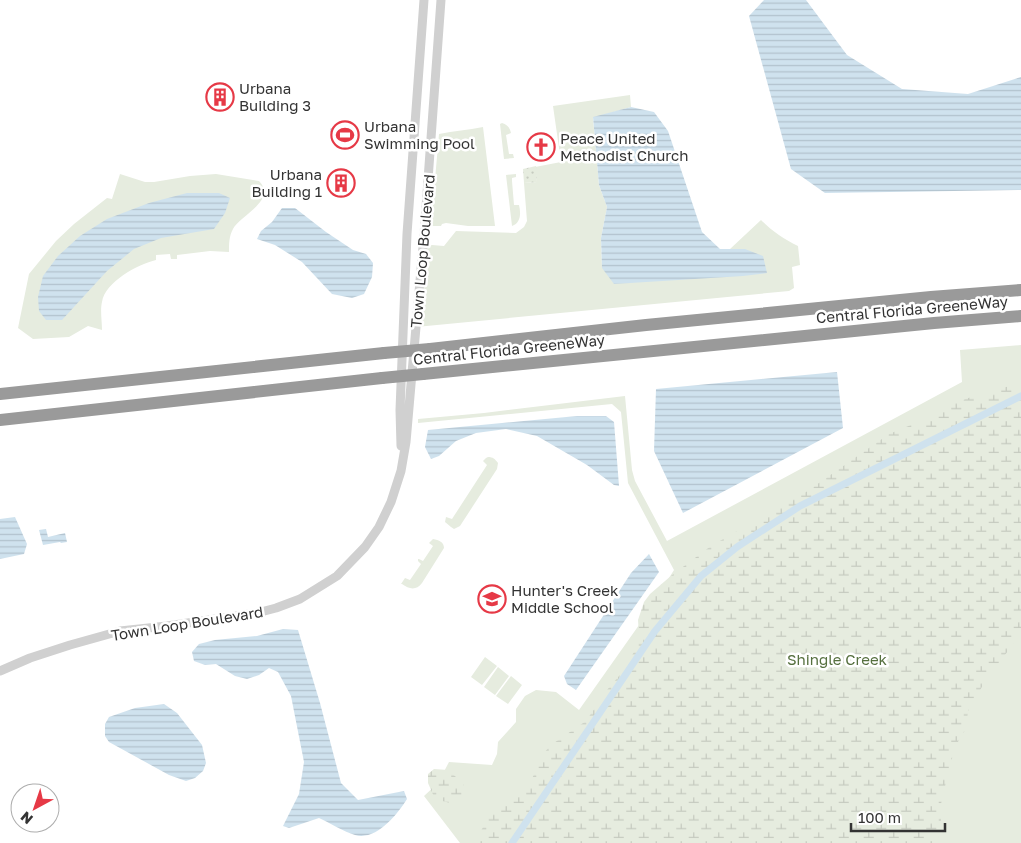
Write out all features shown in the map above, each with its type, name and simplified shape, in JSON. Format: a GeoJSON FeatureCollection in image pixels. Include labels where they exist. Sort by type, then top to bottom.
{"type":"FeatureCollection","features":[{"type":"Feature","properties":{"kind":"highway","name":"Central Florida GreeneWay"},"geometry":{"type":"LineString","coordinates":[[0,394],[931,297],[1021,290]]}},
{"type":"Feature","properties":{"kind":"highway","name":"Central Florida GreeneWay"},"geometry":{"type":"LineString","coordinates":[[0,420],[382,378],[1021,316]]}},
{"type":"Feature","properties":{"kind":"highway"},"geometry":{"type":"LineString","coordinates":[[0,386],[107,383]]}},
{"type":"Feature","properties":{"kind":"highway"},"geometry":{"type":"LineString","coordinates":[[0,425],[110,409]]}},
{"type":"Feature","properties":{"kind":"street","name":"Town Loop Boulevard"},"geometry":{"type":"LineString","coordinates":[[401,471],[400,410],[407,234],[424,0]]}},
{"type":"Feature","properties":{"kind":"street","name":"Town Loop Boulevard"},"geometry":{"type":"LineString","coordinates":[[0,671],[46,652],[120,631],[257,613],[300,599],[337,576],[364,547],[379,527],[391,502],[401,471],[407,435],[441,0]]}},
{"type":"Feature","properties":{"kind":"green space"},"geometry":{"type":"Polygon","coordinates":[[[630,95],[631,107],[593,118],[599,185],[607,207],[601,238],[602,268],[745,249],[730,249],[761,220],[769,228],[798,246],[800,265],[792,267],[794,288],[789,291],[416,327],[423,248],[432,245],[444,246],[456,231],[516,233],[524,227],[527,221],[524,183],[537,182],[535,167],[561,162],[553,106],[630,95]]]}},
{"type":"Feature","properties":{"kind":"green space"},"geometry":{"type":"Polygon","coordinates":[[[500,124],[507,125],[511,131],[511,133],[506,135],[509,154],[513,154],[514,158],[504,159],[500,124]]]}},
{"type":"Feature","properties":{"kind":"green space"},"geometry":{"type":"Polygon","coordinates":[[[483,127],[495,226],[468,226],[446,223],[441,226],[431,225],[439,134],[483,127]]]}},
{"type":"Feature","properties":{"kind":"green space"},"geometry":{"type":"Polygon","coordinates":[[[536,166],[537,182],[524,183],[523,169],[536,166]]]}},
{"type":"Feature","properties":{"kind":"green space"},"geometry":{"type":"Polygon","coordinates":[[[120,174],[145,182],[154,182],[216,174],[259,181],[264,188],[264,195],[261,201],[233,229],[230,237],[229,252],[210,251],[177,255],[177,259],[171,259],[170,254],[156,255],[156,260],[140,265],[123,275],[109,288],[104,295],[101,305],[102,330],[88,326],[69,337],[33,339],[18,328],[29,274],[56,241],[74,224],[107,198],[112,199],[120,174]]]}},
{"type":"Feature","properties":{"kind":"green space"},"geometry":{"type":"Polygon","coordinates":[[[516,174],[516,177],[512,178],[514,205],[519,205],[520,214],[517,223],[512,226],[506,175],[516,174]]]}},
{"type":"Feature","properties":{"kind":"green space","name":"Shingle Creek"},"geometry":{"type":"Polygon","coordinates":[[[1021,345],[1021,843],[460,843],[424,796],[438,783],[449,762],[492,765],[497,754],[498,742],[516,722],[516,709],[525,696],[536,690],[556,692],[579,710],[639,625],[674,570],[628,483],[621,412],[612,404],[418,423],[418,419],[625,396],[632,470],[635,481],[667,541],[962,382],[960,350],[1021,345]]]}},
{"type":"Feature","properties":{"kind":"green space","name":"Shingle Creek"},"geometry":{"type":"Polygon","coordinates":[[[1021,384],[1021,634],[987,678],[968,711],[966,729],[956,745],[949,769],[941,804],[941,830],[936,843],[474,843],[490,815],[519,794],[532,779],[542,755],[551,745],[586,721],[634,652],[639,635],[638,620],[644,602],[650,594],[672,575],[711,546],[806,492],[889,434],[928,418],[954,403],[1021,384]]]}},
{"type":"Feature","properties":{"kind":"green space"},"geometry":{"type":"Polygon","coordinates":[[[488,457],[494,458],[498,463],[497,469],[460,526],[454,529],[445,522],[446,517],[452,519],[487,465],[483,461],[488,457]]]}},
{"type":"Feature","properties":{"kind":"green space"},"geometry":{"type":"Polygon","coordinates":[[[433,539],[441,542],[444,548],[422,583],[412,588],[401,584],[405,578],[410,580],[421,564],[418,559],[423,561],[433,546],[429,543],[433,539]]]}},
{"type":"Feature","properties":{"kind":"green space"},"geometry":{"type":"Polygon","coordinates":[[[485,657],[497,666],[482,685],[471,677],[485,657]]]}},
{"type":"Feature","properties":{"kind":"green space"},"geometry":{"type":"Polygon","coordinates":[[[498,667],[509,676],[495,695],[484,687],[498,667]]]}},
{"type":"Feature","properties":{"kind":"green space"},"geometry":{"type":"Polygon","coordinates":[[[511,676],[522,685],[508,704],[496,696],[511,676]]]}},
{"type":"Feature","properties":{"kind":"green space"},"geometry":{"type":"Polygon","coordinates":[[[434,769],[448,770],[464,784],[462,800],[454,804],[435,799],[428,783],[428,774],[434,769]]]}},
{"type":"Feature","properties":{"kind":"water"},"geometry":{"type":"Polygon","coordinates":[[[764,0],[806,0],[847,55],[902,89],[968,94],[1021,77],[1021,190],[825,193],[791,169],[749,16],[764,0]]]}},
{"type":"Feature","properties":{"kind":"water"},"geometry":{"type":"Polygon","coordinates":[[[631,107],[654,112],[668,131],[702,232],[720,249],[745,249],[763,256],[767,273],[614,284],[602,268],[601,238],[607,207],[599,185],[593,117],[631,107]]]}},
{"type":"Feature","properties":{"kind":"water","name":"Urbana Swimming Pool"},"geometry":{"type":"Polygon","coordinates":[[[332,128],[344,133],[352,132],[355,135],[354,139],[351,143],[330,132],[332,128]]]}},
{"type":"Feature","properties":{"kind":"water"},"geometry":{"type":"Polygon","coordinates":[[[187,193],[219,193],[230,198],[225,213],[214,229],[161,238],[134,249],[107,271],[62,320],[46,320],[39,311],[38,297],[43,276],[58,256],[80,236],[107,219],[149,203],[187,193]]]}},
{"type":"Feature","properties":{"kind":"water"},"geometry":{"type":"Polygon","coordinates":[[[282,208],[295,208],[353,250],[366,254],[373,263],[372,277],[364,294],[352,298],[332,294],[302,262],[275,245],[257,239],[261,231],[272,222],[282,208]]]}},
{"type":"Feature","properties":{"kind":"water"},"geometry":{"type":"Polygon","coordinates":[[[837,372],[843,428],[683,513],[654,451],[656,389],[837,372]]]}},
{"type":"Feature","properties":{"kind":"water"},"geometry":{"type":"Polygon","coordinates":[[[577,416],[606,416],[614,422],[619,486],[614,485],[587,465],[537,436],[506,429],[476,433],[456,441],[439,456],[431,459],[425,447],[428,430],[577,416]]]}},
{"type":"Feature","properties":{"kind":"water"},"geometry":{"type":"Polygon","coordinates":[[[15,517],[27,544],[24,554],[0,559],[0,519],[15,517]]]}},
{"type":"Feature","properties":{"kind":"water"},"geometry":{"type":"Polygon","coordinates":[[[46,529],[48,537],[65,533],[67,542],[43,545],[39,530],[46,529]]]}},
{"type":"Feature","properties":{"kind":"water"},"geometry":{"type":"Polygon","coordinates":[[[649,554],[659,572],[576,690],[567,684],[564,676],[631,573],[649,554]]]}},
{"type":"Feature","properties":{"kind":"water"},"geometry":{"type":"Polygon","coordinates":[[[283,629],[298,630],[341,783],[358,800],[404,791],[407,799],[398,812],[385,825],[371,834],[355,835],[319,818],[289,828],[283,826],[299,794],[304,762],[291,696],[278,672],[269,668],[259,675],[247,679],[235,676],[216,664],[205,665],[194,661],[192,652],[199,644],[215,640],[257,636],[283,629]]]}},
{"type":"Feature","properties":{"kind":"water"},"geometry":{"type":"Polygon","coordinates":[[[164,704],[177,713],[202,745],[206,763],[203,771],[195,778],[186,781],[169,775],[109,742],[105,736],[105,724],[109,717],[135,708],[164,704]]]}},
{"type":"Feature","properties":{"kind":"waterway","name":"Shingle Creek"},"geometry":{"type":"LineString","coordinates":[[512,843],[655,631],[701,576],[737,547],[800,506],[1021,396]]}},
{"type":"Feature","properties":{"kind":"place","name":"Urbana Building 3"},"geometry":{"type":"Point","coordinates":[220,97]}},
{"type":"Feature","properties":{"kind":"place","name":"Urbana Swimming Pool"},"geometry":{"type":"Point","coordinates":[345,135]}},
{"type":"Feature","properties":{"kind":"place","name":"Peace United Methodist Church"},"geometry":{"type":"Point","coordinates":[541,147]}},
{"type":"Feature","properties":{"kind":"place","name":"Urbana Building 1"},"geometry":{"type":"Point","coordinates":[341,183]}},
{"type":"Feature","properties":{"kind":"place","name":"Hunter's Creek Middle School"},"geometry":{"type":"Point","coordinates":[492,599]}}]}
